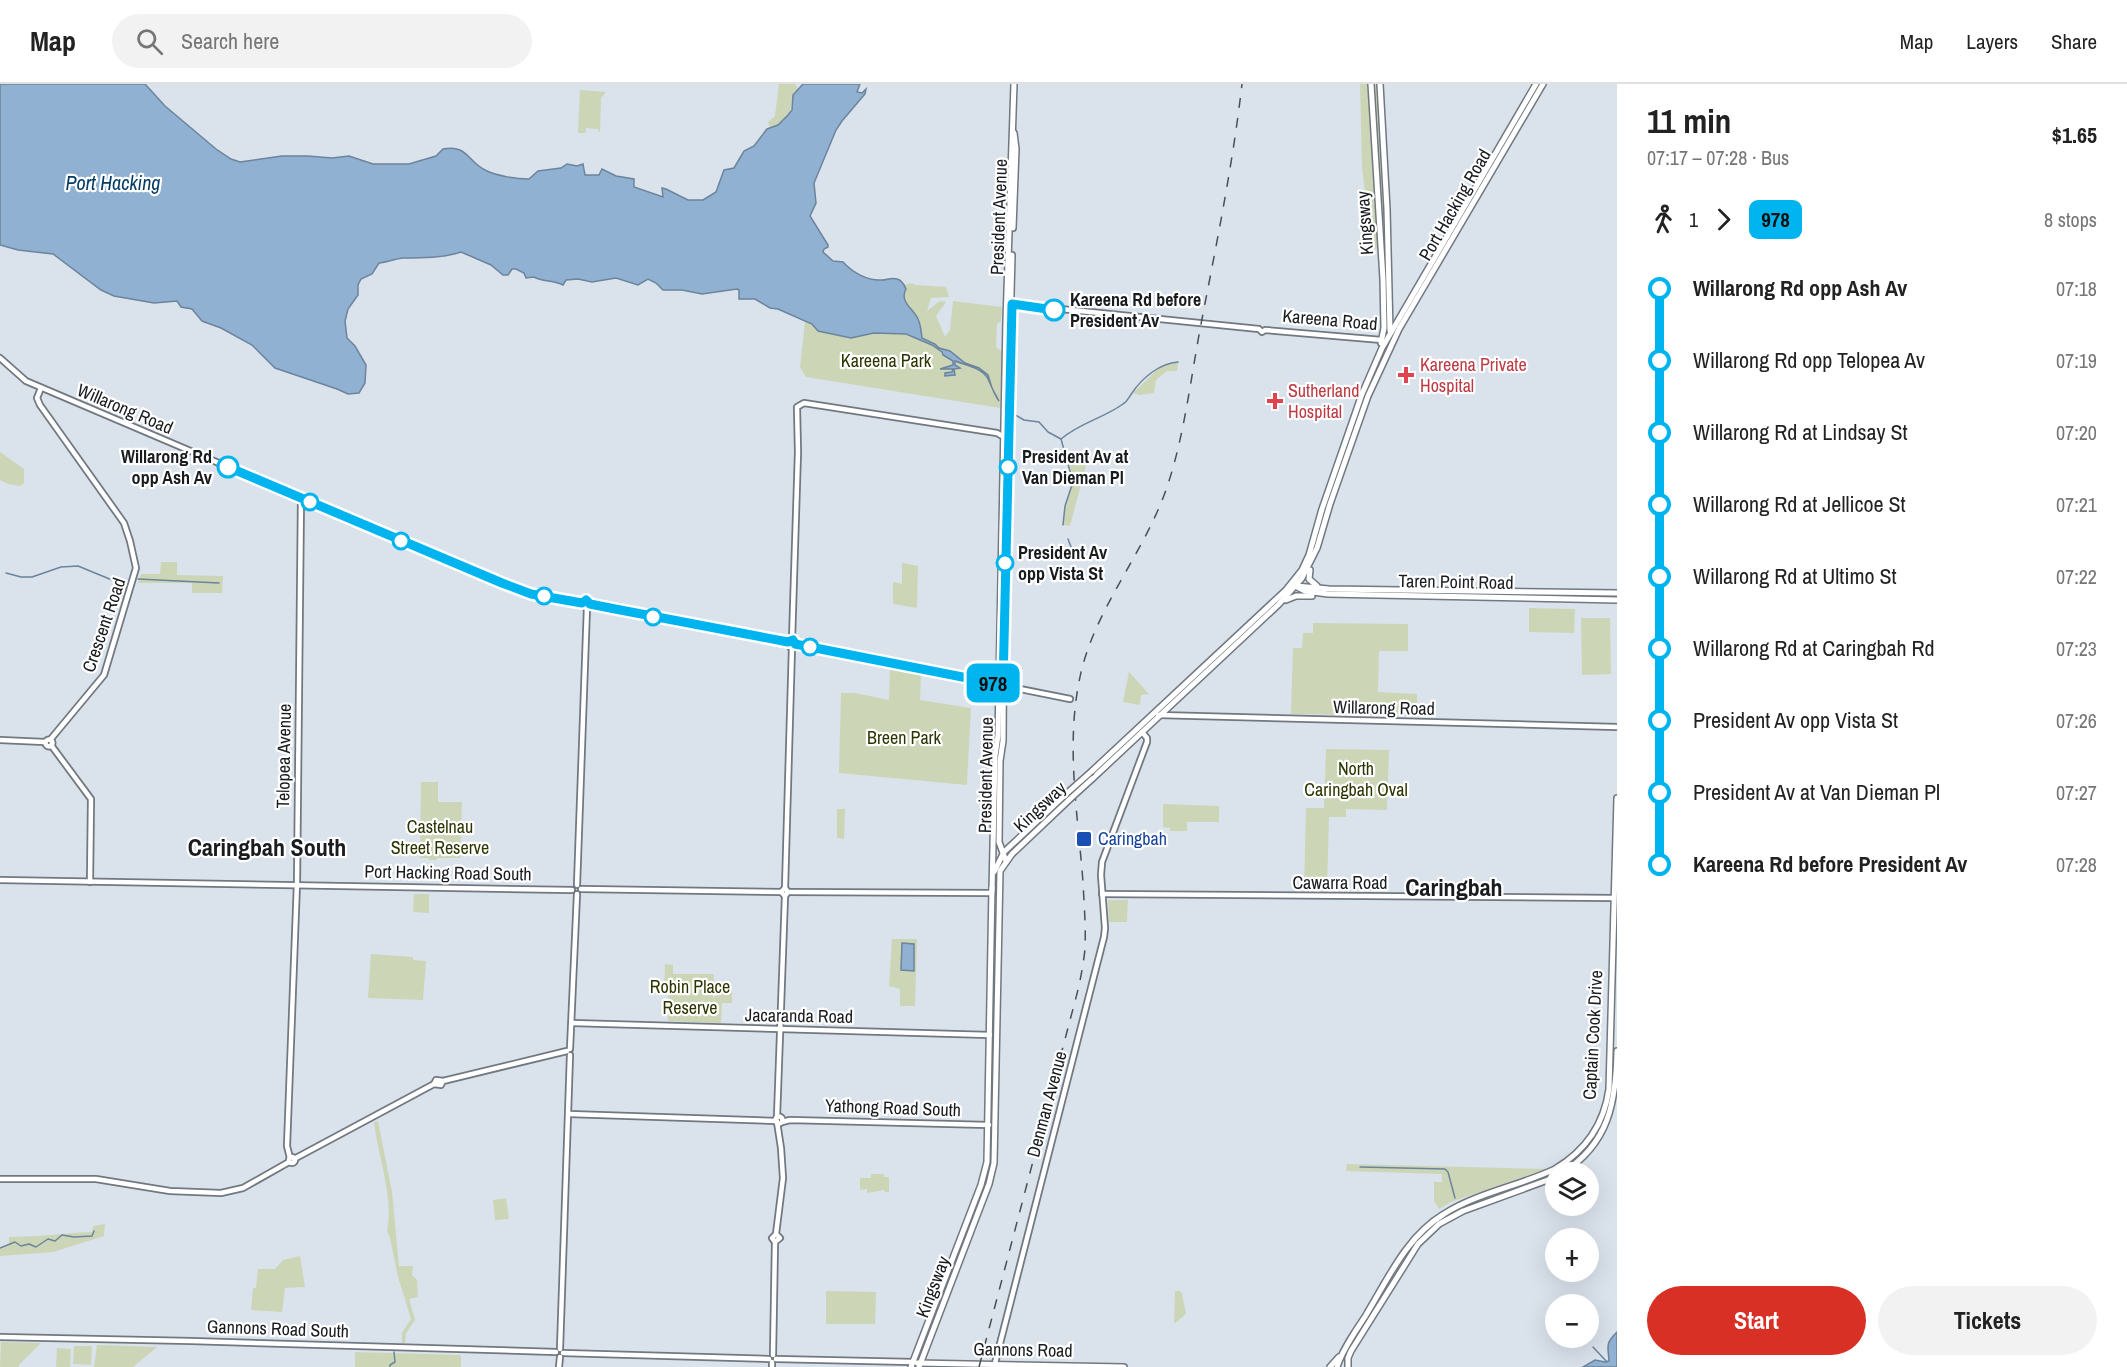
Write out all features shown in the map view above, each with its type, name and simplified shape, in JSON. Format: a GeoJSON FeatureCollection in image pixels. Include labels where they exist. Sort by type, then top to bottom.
{"type":"FeatureCollection","features":[{"type":"Feature","properties":{"kind":"main road","name":"President Avenue"},"geometry":{"type":"LineString","coordinates":[[1006,457],[1004,437],[1010,303],[1011,144],[1014,84]]}},
{"type":"Feature","properties":{"kind":"main road","name":"Kingsway"},"geometry":{"type":"LineString","coordinates":[[1338,472],[1384,358],[1388,339],[1389,301],[1371,84]]}},
{"type":"Feature","properties":{"kind":"main road","name":"Kingsway"},"geometry":{"type":"LineString","coordinates":[[912,1365],[991,1177],[995,1156],[992,1125],[994,892],[1004,857],[1151,715],[1293,586],[1317,537],[1368,378],[1388,339],[1384,324],[1385,251],[1380,84]]}},
{"type":"Feature","properties":{"kind":"main road","name":"Port Hacking Road"},"geometry":{"type":"LineString","coordinates":[[1519,119],[1536,84]]}},
{"type":"Feature","properties":{"kind":"main road","name":"Port Hacking Road"},"geometry":{"type":"LineString","coordinates":[[1388,339],[1519,119],[1543,84]]}},
{"type":"Feature","properties":{"kind":"main road","name":"Port Hacking Road"},"geometry":{"type":"LineString","coordinates":[[1388,339],[1490,167]]}},
{"type":"Feature","properties":{"kind":"main road"},"geometry":{"type":"LineString","coordinates":[[1389,301],[1395,312],[1404,310]]}},
{"type":"Feature","properties":{"kind":"main road","name":"President Avenue"},"geometry":{"type":"LineString","coordinates":[[1004,857],[999,843],[997,824],[996,747],[1003,607],[1007,381]]}},
{"type":"Feature","properties":{"kind":"main road","name":"Kingsway"},"geometry":{"type":"LineString","coordinates":[[1068,797],[1160,716],[1278,605],[1305,573],[1317,548],[1317,537]]}},
{"type":"Feature","properties":{"kind":"main road"},"geometry":{"type":"LineString","coordinates":[[1317,548],[1309,579],[1314,585],[1329,592]]}},
{"type":"Feature","properties":{"kind":"main road","name":"Taren Point Road"},"geometry":{"type":"LineString","coordinates":[[1293,586],[1303,591],[1617,600]]}},
{"type":"Feature","properties":{"kind":"main road"},"geometry":{"type":"LineString","coordinates":[[1278,605],[1296,596],[1329,592]]}},
{"type":"Feature","properties":{"kind":"main road","name":"Taren Point Road"},"geometry":{"type":"LineString","coordinates":[[1329,592],[1617,593]]}},
{"type":"Feature","properties":{"kind":"main road","name":"President Avenue"},"geometry":{"type":"LineString","coordinates":[[994,892],[994,844],[1003,741],[1000,685]]}},
{"type":"Feature","properties":{"kind":"main road"},"geometry":{"type":"LineString","coordinates":[[996,747],[1002,729]]}},
{"type":"Feature","properties":{"kind":"main road","name":"Captain Cook Drive"},"geometry":{"type":"LineString","coordinates":[[1337,1367],[1402,1255],[1419,1232],[1444,1213],[1555,1170],[1586,1145],[1600,1120],[1607,1100],[1614,1026],[1617,798]]}},
{"type":"Feature","properties":{"kind":"main road","name":"President Avenue"},"geometry":{"type":"LineString","coordinates":[[994,844],[1004,857]]}},
{"type":"Feature","properties":{"kind":"main road","name":"Captain Cook Drive"},"geometry":{"type":"LineString","coordinates":[[1577,1162],[1586,1155],[1604,1128],[1614,1100],[1617,1051]]}},
{"type":"Feature","properties":{"kind":"main road"},"geometry":{"type":"LineString","coordinates":[[1348,1367],[1351,1351],[1408,1256],[1429,1232],[1463,1211],[1545,1181]]}},
{"type":"Feature","properties":{"kind":"main road","name":"Kingsway"},"geometry":{"type":"LineString","coordinates":[[919,1365],[961,1246]]}},
{"type":"Feature","properties":{"kind":"main road"},"geometry":{"type":"LineString","coordinates":[[1330,1367],[1346,1348]]}},
{"type":"Feature","properties":{"kind":"main road","name":"Gannons Road South"},"geometry":{"type":"LineString","coordinates":[[912,1365],[919,1365]]}},
{"type":"Feature","properties":{"kind":"main road","name":"Gannons Road"},"geometry":{"type":"LineString","coordinates":[[919,1365],[1124,1367]]}},
{"type":"Feature","properties":{"kind":"street","name":"Kareena Road"},"geometry":{"type":"LineString","coordinates":[[1010,303],[1262,329],[1388,339]]}},
{"type":"Feature","properties":{"kind":"street","name":"Willarong Road"},"geometry":{"type":"LineString","coordinates":[[0,357],[22,379],[41,388],[515,589],[589,606]]}},
{"type":"Feature","properties":{"kind":"street","name":"Crescent Road"},"geometry":{"type":"LineString","coordinates":[[41,388],[37,398],[40,405],[124,523],[136,568],[104,675],[49,742]]}},
{"type":"Feature","properties":{"kind":"street"},"geometry":{"type":"LineString","coordinates":[[772,1360],[775,1242],[780,1239],[776,1234],[783,1178],[779,1107],[798,452],[796,407],[804,403],[997,433],[1004,437]]}},
{"type":"Feature","properties":{"kind":"street"},"geometry":{"type":"LineString","coordinates":[[997,433],[1005,427]]}},
{"type":"Feature","properties":{"kind":"street","name":"Telopea Avenue"},"geometry":{"type":"LineString","coordinates":[[291,1160],[287,1146],[297,886],[301,498]]}},
{"type":"Feature","properties":{"kind":"street"},"geometry":{"type":"LineString","coordinates":[[559,1367],[570,1114],[569,1052],[589,606],[792,643],[1070,699]]}},
{"type":"Feature","properties":{"kind":"street","name":"Willarong Road"},"geometry":{"type":"LineString","coordinates":[[1151,715],[1617,728]]}},
{"type":"Feature","properties":{"kind":"street","name":"Denman Avenue"},"geometry":{"type":"LineString","coordinates":[[994,1366],[1104,937],[1101,868],[1147,742],[1142,732]]}},
{"type":"Feature","properties":{"kind":"street"},"geometry":{"type":"LineString","coordinates":[[0,740],[49,742],[91,799],[90,882]]}},
{"type":"Feature","properties":{"kind":"street","name":"Port Hacking Road South"},"geometry":{"type":"LineString","coordinates":[[0,880],[577,890],[994,892]]}},
{"type":"Feature","properties":{"kind":"street","name":"Cawarra Road"},"geometry":{"type":"LineString","coordinates":[[1102,894],[1616,898]]}},
{"type":"Feature","properties":{"kind":"street","name":"Jacaranda Road"},"geometry":{"type":"LineString","coordinates":[[572,1023],[993,1034]]}},
{"type":"Feature","properties":{"kind":"street"},"geometry":{"type":"LineString","coordinates":[[0,1179],[96,1179],[170,1191],[227,1192],[254,1183],[291,1160],[434,1084],[441,1085],[442,1081],[569,1052]]}},
{"type":"Feature","properties":{"kind":"street","name":"Yathong Road South"},"geometry":{"type":"LineString","coordinates":[[570,1114],[992,1125]]}},
{"type":"Feature","properties":{"kind":"street","name":"Gannons Road South"},"geometry":{"type":"LineString","coordinates":[[0,1337],[197,1341],[912,1365]]}},
{"type":"Feature","properties":{"kind":"green space"},"geometry":{"type":"Polygon","coordinates":[[[779,84],[795,84],[798,89],[785,120],[770,128],[768,122],[775,116],[779,84]]]}},
{"type":"Feature","properties":{"kind":"green space"},"geometry":{"type":"Polygon","coordinates":[[[1360,84],[1380,84],[1385,222],[1380,223],[1379,247],[1376,249],[1371,245],[1362,167],[1360,84]]]}},
{"type":"Feature","properties":{"kind":"green space"},"geometry":{"type":"Polygon","coordinates":[[[580,90],[606,92],[601,98],[600,133],[598,129],[586,128],[585,133],[578,133],[580,90]]]}},
{"type":"Feature","properties":{"kind":"green space","name":"Kareena Park"},"geometry":{"type":"Polygon","coordinates":[[[910,283],[946,287],[949,297],[931,298],[927,311],[940,301],[946,302],[936,316],[945,337],[950,330],[953,301],[1002,307],[1001,321],[997,324],[996,347],[1002,352],[1000,408],[806,377],[800,367],[805,322],[814,325],[818,331],[853,338],[876,333],[903,334],[919,340],[922,335],[918,320],[904,299],[905,285],[910,283]]]}},
{"type":"Feature","properties":{"kind":"green space"},"geometry":{"type":"Polygon","coordinates":[[[1178,362],[1177,371],[1167,371],[1156,380],[1154,393],[1140,395],[1133,393],[1161,366],[1178,362]]]}},
{"type":"Feature","properties":{"kind":"green space"},"geometry":{"type":"Polygon","coordinates":[[[0,452],[24,469],[24,483],[20,486],[0,480],[0,452]]]}},
{"type":"Feature","properties":{"kind":"green space"},"geometry":{"type":"Polygon","coordinates":[[[1067,453],[1088,458],[1070,526],[1063,525],[1065,506],[1073,482],[1067,453]]]}},
{"type":"Feature","properties":{"kind":"green space"},"geometry":{"type":"Polygon","coordinates":[[[161,562],[177,562],[177,575],[223,576],[222,593],[192,593],[192,583],[138,583],[141,574],[160,574],[161,562]]]}},
{"type":"Feature","properties":{"kind":"green space"},"geometry":{"type":"Polygon","coordinates":[[[902,563],[918,566],[917,608],[893,604],[893,582],[902,584],[902,563]]]}},
{"type":"Feature","properties":{"kind":"green space"},"geometry":{"type":"Polygon","coordinates":[[[1529,608],[1575,609],[1574,633],[1529,632],[1529,608]]]}},
{"type":"Feature","properties":{"kind":"green space"},"geometry":{"type":"Polygon","coordinates":[[[1581,618],[1610,618],[1611,674],[1582,675],[1581,618]]]}},
{"type":"Feature","properties":{"kind":"green space"},"geometry":{"type":"Polygon","coordinates":[[[1313,623],[1408,624],[1408,651],[1379,651],[1378,692],[1417,694],[1417,716],[1291,714],[1293,648],[1302,648],[1303,633],[1313,633],[1313,623]]]}},
{"type":"Feature","properties":{"kind":"green space","name":"Breen Park"},"geometry":{"type":"Polygon","coordinates":[[[890,668],[921,673],[920,700],[971,708],[967,785],[839,773],[841,693],[855,693],[889,700],[890,668]]]}},
{"type":"Feature","properties":{"kind":"green space"},"geometry":{"type":"Polygon","coordinates":[[[1129,672],[1149,694],[1141,695],[1140,705],[1123,702],[1129,672]]]}},
{"type":"Feature","properties":{"kind":"green space","name":"North Caringbah Oval"},"geometry":{"type":"Polygon","coordinates":[[[1326,749],[1389,750],[1387,810],[1346,809],[1346,817],[1329,817],[1327,891],[1304,891],[1306,808],[1324,808],[1326,749]]]}},
{"type":"Feature","properties":{"kind":"green space","name":"Castelnau Street Reserve"},"geometry":{"type":"Polygon","coordinates":[[[421,782],[438,782],[438,802],[462,802],[460,858],[429,860],[429,858],[420,858],[421,782]]]}},
{"type":"Feature","properties":{"kind":"green space"},"geometry":{"type":"Polygon","coordinates":[[[1163,804],[1218,806],[1219,822],[1187,822],[1187,831],[1170,831],[1170,828],[1163,827],[1163,804]]]}},
{"type":"Feature","properties":{"kind":"green space"},"geometry":{"type":"Polygon","coordinates":[[[837,809],[845,809],[844,839],[837,838],[837,809]]]}},
{"type":"Feature","properties":{"kind":"green space"},"geometry":{"type":"Polygon","coordinates":[[[414,894],[429,894],[429,913],[413,912],[414,894]]]}},
{"type":"Feature","properties":{"kind":"green space"},"geometry":{"type":"Polygon","coordinates":[[[1108,900],[1128,900],[1127,922],[1109,922],[1108,900]]]}},
{"type":"Feature","properties":{"kind":"green space"},"geometry":{"type":"Polygon","coordinates":[[[892,939],[917,939],[915,1006],[900,1006],[900,989],[889,986],[892,939]]]}},
{"type":"Feature","properties":{"kind":"green space"},"geometry":{"type":"Polygon","coordinates":[[[371,954],[413,957],[413,960],[426,961],[423,1000],[368,998],[371,954]]]}},
{"type":"Feature","properties":{"kind":"green space","name":"Robin Place Reserve"},"geometry":{"type":"Polygon","coordinates":[[[665,964],[673,965],[673,974],[714,974],[713,998],[729,987],[732,990],[732,1003],[722,1003],[721,1023],[668,1021],[668,994],[664,993],[665,964]]]}},
{"type":"Feature","properties":{"kind":"green space"},"geometry":{"type":"Polygon","coordinates":[[[378,1121],[392,1192],[399,1266],[413,1266],[412,1275],[417,1280],[418,1297],[409,1299],[415,1320],[406,1333],[405,1343],[402,1343],[402,1333],[411,1319],[387,1231],[389,1218],[387,1191],[374,1122],[378,1121]]]}},
{"type":"Feature","properties":{"kind":"green space"},"geometry":{"type":"Polygon","coordinates":[[[1347,1164],[1545,1169],[1451,1202],[1439,1209],[1434,1201],[1434,1182],[1442,1182],[1442,1174],[1346,1171],[1347,1164]]]}},
{"type":"Feature","properties":{"kind":"green space"},"geometry":{"type":"Polygon","coordinates":[[[871,1174],[884,1174],[884,1177],[889,1177],[889,1192],[884,1190],[867,1193],[867,1189],[860,1190],[860,1178],[871,1178],[871,1174]]]}},
{"type":"Feature","properties":{"kind":"green space"},"geometry":{"type":"Polygon","coordinates":[[[506,1198],[509,1219],[495,1220],[493,1200],[506,1198]]]}},
{"type":"Feature","properties":{"kind":"green space"},"geometry":{"type":"Polygon","coordinates":[[[105,1224],[104,1236],[53,1252],[0,1256],[0,1247],[9,1244],[9,1237],[92,1232],[93,1226],[105,1224]]]}},
{"type":"Feature","properties":{"kind":"green space"},"geometry":{"type":"Polygon","coordinates":[[[300,1256],[305,1287],[285,1288],[282,1312],[251,1310],[258,1269],[275,1269],[283,1260],[300,1256]]]}},
{"type":"Feature","properties":{"kind":"green space"},"geometry":{"type":"Polygon","coordinates":[[[826,1291],[876,1292],[875,1324],[826,1324],[826,1291]]]}},
{"type":"Feature","properties":{"kind":"green space"},"geometry":{"type":"Polygon","coordinates":[[[1175,1291],[1180,1291],[1182,1294],[1186,1314],[1174,1324],[1175,1291]]]}},
{"type":"Feature","properties":{"kind":"green space"},"geometry":{"type":"Polygon","coordinates":[[[1,1342],[41,1343],[19,1367],[0,1367],[1,1342]]]}},
{"type":"Feature","properties":{"kind":"green space"},"geometry":{"type":"Polygon","coordinates":[[[97,1345],[157,1347],[133,1367],[94,1367],[97,1345]]]}},
{"type":"Feature","properties":{"kind":"green space"},"geometry":{"type":"Polygon","coordinates":[[[74,1346],[92,1346],[91,1365],[73,1364],[74,1346]]]}},
{"type":"Feature","properties":{"kind":"green space"},"geometry":{"type":"Polygon","coordinates":[[[57,1348],[71,1349],[70,1367],[56,1367],[57,1348]]]}},
{"type":"Feature","properties":{"kind":"green space"},"geometry":{"type":"Polygon","coordinates":[[[355,1352],[461,1355],[461,1367],[355,1367],[355,1352]]]}},
{"type":"Feature","properties":{"kind":"water","name":"Port Hacking"},"geometry":{"type":"Polygon","coordinates":[[[0,84],[145,84],[165,106],[216,149],[240,162],[282,156],[332,158],[349,156],[373,164],[409,164],[436,156],[443,149],[451,148],[463,152],[481,168],[507,177],[529,179],[538,171],[561,168],[567,164],[577,166],[583,164],[585,175],[599,175],[602,169],[616,176],[634,179],[634,187],[663,197],[662,188],[688,200],[703,200],[716,192],[724,170],[734,168],[744,151],[754,146],[767,129],[778,125],[788,115],[792,110],[793,95],[803,84],[860,84],[857,92],[862,93],[866,89],[865,94],[836,130],[814,183],[816,203],[810,216],[828,245],[823,252],[833,261],[843,262],[865,277],[876,280],[895,278],[902,281],[906,289],[905,301],[918,319],[922,338],[939,348],[950,351],[965,363],[979,368],[988,375],[992,387],[982,372],[955,361],[955,365],[960,368],[954,369],[955,375],[945,376],[945,373],[952,372],[953,369],[940,369],[953,365],[953,361],[932,345],[906,334],[874,333],[851,338],[818,331],[812,324],[778,309],[770,308],[755,299],[739,299],[737,289],[702,294],[682,290],[663,290],[648,279],[638,285],[616,278],[592,282],[578,279],[566,280],[563,285],[534,277],[526,278],[524,273],[516,269],[512,269],[508,275],[503,275],[491,265],[461,252],[440,257],[403,258],[379,263],[372,274],[361,279],[358,285],[358,295],[348,309],[345,321],[347,338],[355,346],[366,365],[365,383],[359,393],[348,394],[275,368],[252,345],[221,328],[202,321],[192,309],[181,307],[177,301],[154,303],[114,296],[101,290],[53,254],[18,250],[0,245],[0,84]]]}},
{"type":"Feature","properties":{"kind":"water"},"geometry":{"type":"Polygon","coordinates":[[[902,943],[914,944],[914,971],[901,970],[902,943]]]}},
{"type":"Feature","properties":{"kind":"water"},"geometry":{"type":"Polygon","coordinates":[[[1617,1332],[1617,1367],[1583,1367],[1595,1360],[1609,1361],[1608,1345],[1617,1332]]]}},
{"type":"Feature","properties":{"kind":"waterway"},"geometry":{"type":"LineString","coordinates":[[1061,439],[1125,403],[1152,372],[1165,365],[1178,362]]}},
{"type":"Feature","properties":{"kind":"waterway"},"geometry":{"type":"LineString","coordinates":[[1012,413],[1024,420],[1039,422],[1048,432],[1061,439],[1073,482],[1065,506],[1063,525]]}},
{"type":"Feature","properties":{"kind":"waterway"},"geometry":{"type":"LineString","coordinates":[[1068,539],[1073,552]]}},
{"type":"Feature","properties":{"kind":"waterway"},"geometry":{"type":"LineString","coordinates":[[6,573],[32,577],[61,567],[78,566],[112,580],[126,581]]}},
{"type":"Feature","properties":{"kind":"waterway"},"geometry":{"type":"LineString","coordinates":[[138,579],[219,583]]}},
{"type":"Feature","properties":{"kind":"waterway"},"geometry":{"type":"LineString","coordinates":[[1360,1167],[1445,1169],[1448,1172],[1455,1198]]}},
{"type":"Feature","properties":{"kind":"waterway"},"geometry":{"type":"LineString","coordinates":[[0,1248],[15,1242],[21,1246],[29,1244],[36,1247],[48,1239],[55,1241],[62,1235],[92,1236],[94,1231]]}},
{"type":"Feature","properties":{"kind":"waterway"},"geometry":{"type":"LineString","coordinates":[[1594,1348],[1607,1362]]}},
{"type":"Feature","properties":{"kind":"waterway"},"geometry":{"type":"LineString","coordinates":[[390,1367],[395,1362],[394,1352]]}},
{"type":"Feature","properties":{"kind":"railway"},"geometry":{"type":"LineString","coordinates":[[979,1367],[1076,998],[1083,963],[1085,915],[1073,757],[1073,732],[1079,682],[1095,631],[1157,512],[1173,467],[1183,425],[1224,202],[1242,84]]}},
{"type":"Feature","properties":{"kind":"bus line","name":"978"},"geometry":{"type":"LineString","coordinates":[[228,467],[531,594],[582,603],[586,600],[590,601],[590,604],[734,633],[788,642],[793,640],[795,644],[1003,685],[1012,304],[1054,310]]}},
{"type":"Feature","properties":{"kind":"place","name":"Kareena Rd before President Av"},"geometry":{"type":"Point","coordinates":[1054,310]}},
{"type":"Feature","properties":{"kind":"place","name":"Kareena Private Hospital"},"geometry":{"type":"Point","coordinates":[1406,375]}},
{"type":"Feature","properties":{"kind":"place","name":"Sutherland Hospital"},"geometry":{"type":"Point","coordinates":[1275,401]}},
{"type":"Feature","properties":{"kind":"place","name":"Willarong Rd opp Ash Av"},"geometry":{"type":"Point","coordinates":[228,467]}},
{"type":"Feature","properties":{"kind":"place","name":"President Av at Van Dieman Pl"},"geometry":{"type":"Point","coordinates":[1008,467]}},
{"type":"Feature","properties":{"kind":"place","name":"President Av opp Vista St"},"geometry":{"type":"Point","coordinates":[1005,563]}},
{"type":"Feature","properties":{"kind":"place","name":"Caringbah"},"geometry":{"type":"Point","coordinates":[1084,839]}},
{"type":"Feature","properties":{"kind":"district","name":"Caringbah South"},"geometry":{"type":"Point","coordinates":[267,848]}},
{"type":"Feature","properties":{"kind":"district","name":"Caringbah"},"geometry":{"type":"Point","coordinates":[1454,888]}}]}
